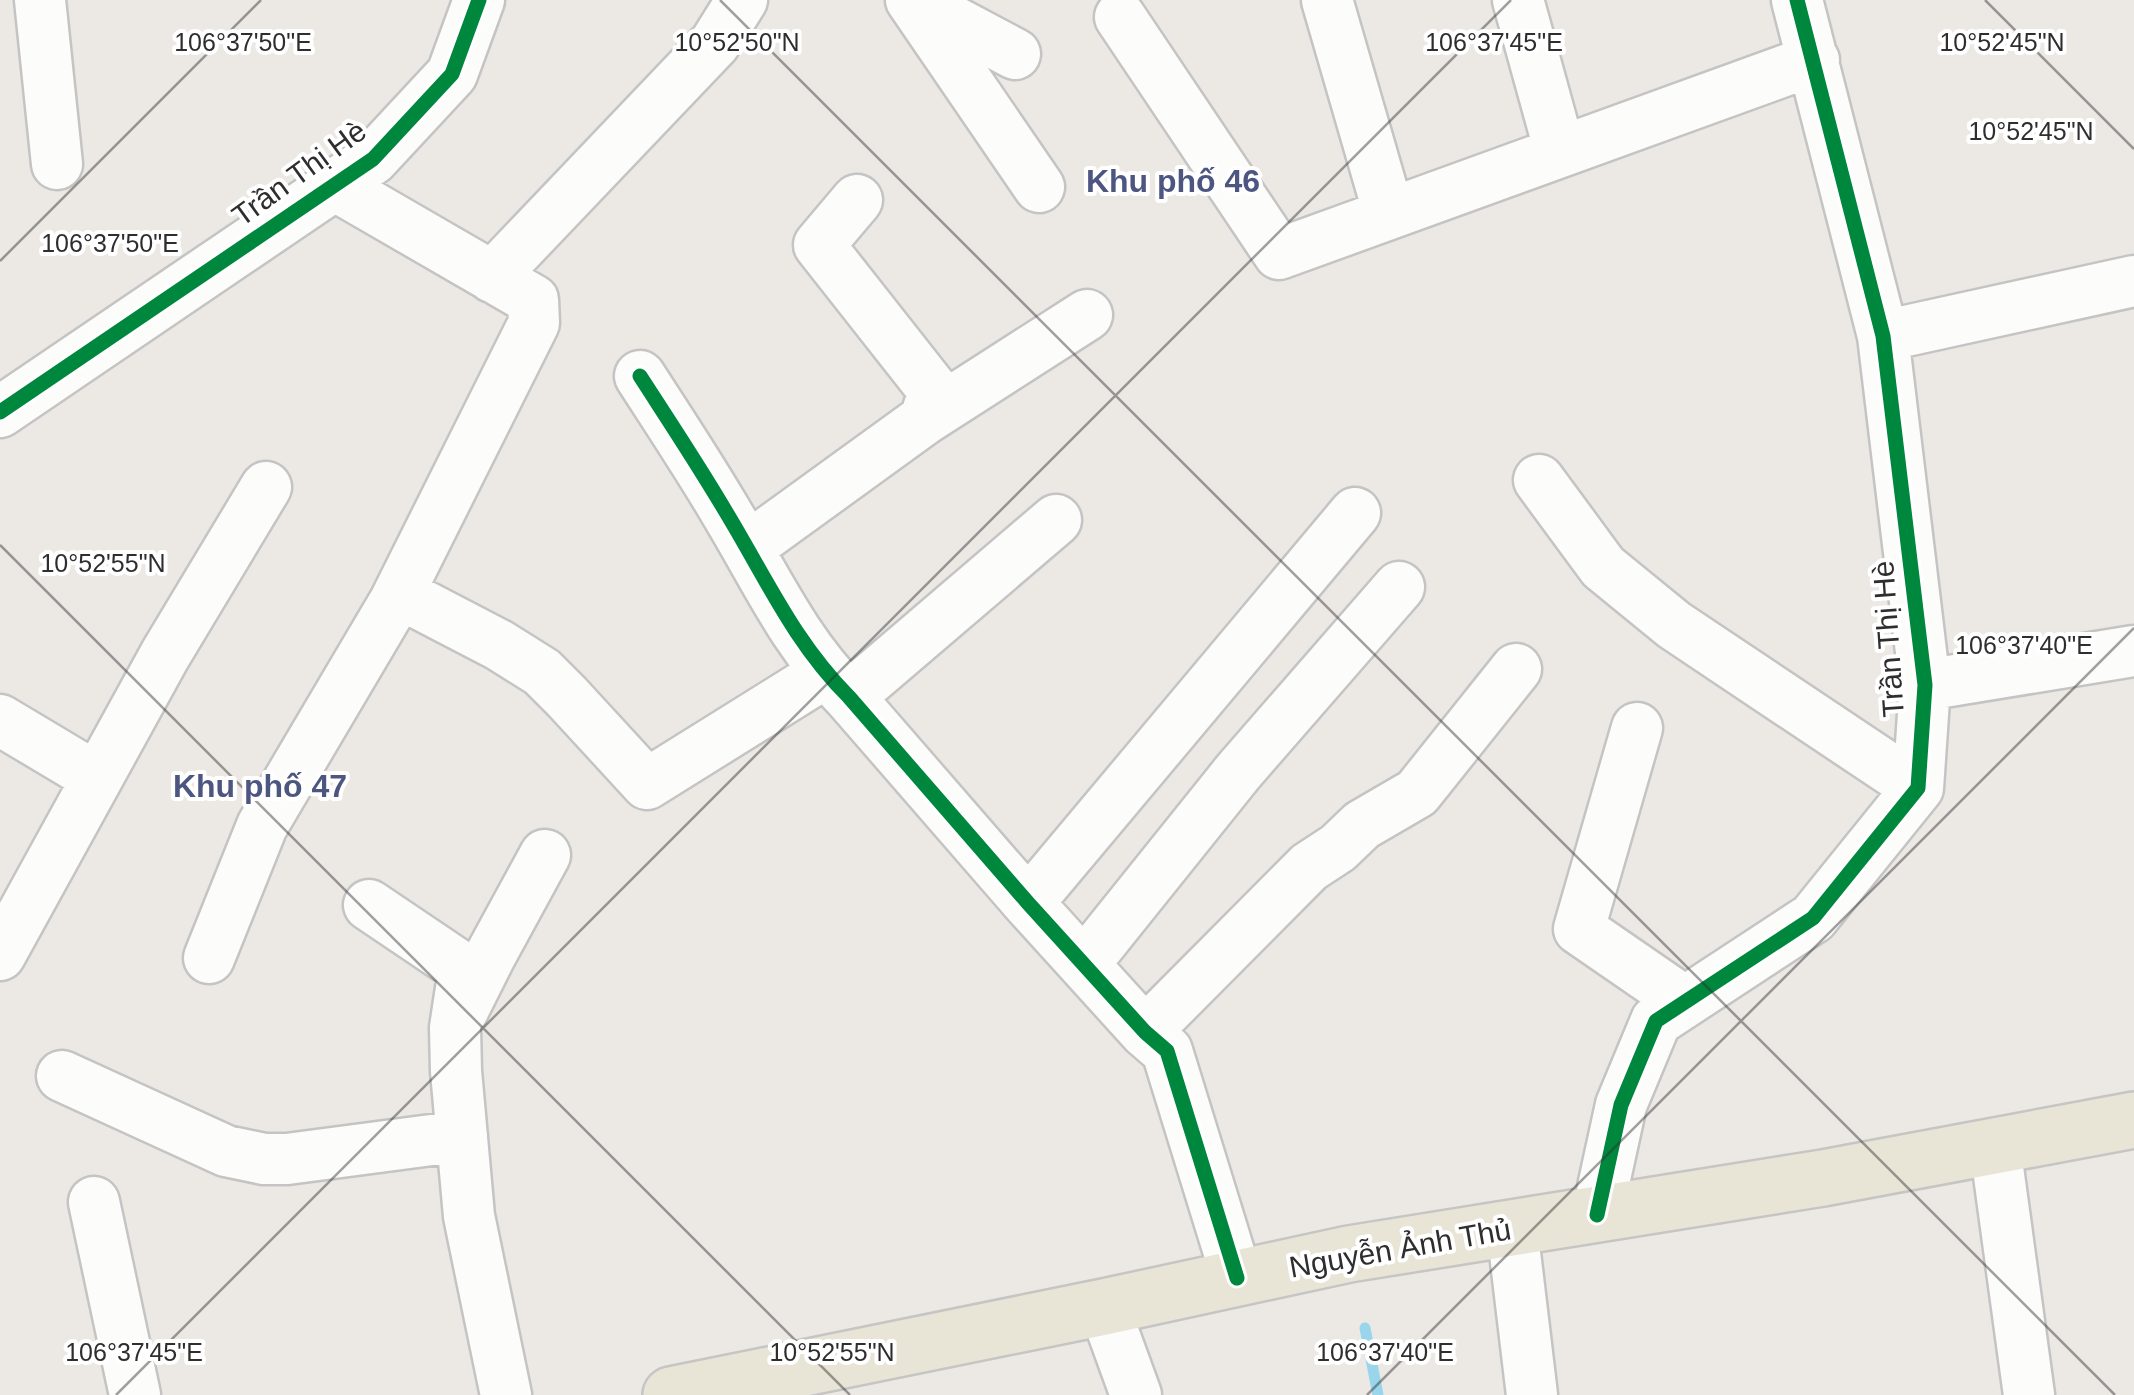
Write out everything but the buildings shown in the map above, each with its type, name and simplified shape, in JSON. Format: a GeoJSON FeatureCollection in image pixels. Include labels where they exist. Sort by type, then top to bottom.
{"type":"FeatureCollection","features":[{"type":"Feature","properties":{"kind":"main road","name":"Nguyễn Ảnh Thủ"},"geometry":{"type":"LineString","coordinates":[[670,1395],[763,1385],[1349,1254],[1823,1178],[2134,1120]]}},
{"type":"Feature","properties":{"kind":"street"},"geometry":{"type":"LineString","coordinates":[[40,0],[56,164]]}},
{"type":"Feature","properties":{"kind":"street","name":"Trần Thị Hè"},"geometry":{"type":"LineString","coordinates":[[0,412],[373,159],[452,74],[479,0]]}},
{"type":"Feature","properties":{"kind":"street"},"geometry":{"type":"LineString","coordinates":[[492,277],[715,43],[742,0]]}},
{"type":"Feature","properties":{"kind":"street"},"geometry":{"type":"LineString","coordinates":[[912,0],[1015,54]]}},
{"type":"Feature","properties":{"kind":"street"},"geometry":{"type":"LineString","coordinates":[[912,0],[1038,187]]}},
{"type":"Feature","properties":{"kind":"street"},"geometry":{"type":"LineString","coordinates":[[1327,0],[1389,214]]}},
{"type":"Feature","properties":{"kind":"street"},"geometry":{"type":"LineString","coordinates":[[1518,0],[1560,152]]}},
{"type":"Feature","properties":{"kind":"street","name":"Trần Thị Hè"},"geometry":{"type":"LineString","coordinates":[[1797,0],[1884,336],[1925,685],[1918,788]]}},
{"type":"Feature","properties":{"kind":"street"},"geometry":{"type":"LineString","coordinates":[[1120,16],[1278,254],[1814,60]]}},
{"type":"Feature","properties":{"kind":"street"},"geometry":{"type":"LineString","coordinates":[[208,958],[262,826],[399,592],[534,323],[532,300],[336,186]]}},
{"type":"Feature","properties":{"kind":"street"},"geometry":{"type":"LineString","coordinates":[[857,200],[818,245],[934,391],[925,419]]}},
{"type":"Feature","properties":{"kind":"street"},"geometry":{"type":"LineString","coordinates":[[1884,336],[2134,281]]}},
{"type":"Feature","properties":{"kind":"street"},"geometry":{"type":"LineString","coordinates":[[747,548],[925,419],[1087,315]]}},
{"type":"Feature","properties":{"kind":"street"},"geometry":{"type":"LineString","coordinates":[[640,376],[727,513],[796,633],[1028,903],[1166,1051],[1237,1278]]}},
{"type":"Feature","properties":{"kind":"street"},"geometry":{"type":"LineString","coordinates":[[1539,480],[1603,568],[1674,624],[1918,788],[1813,918],[1656,1021],[1621,1105],[1597,1215]]}},
{"type":"Feature","properties":{"kind":"street"},"geometry":{"type":"LineString","coordinates":[[3,943],[165,655],[266,486]]}},
{"type":"Feature","properties":{"kind":"street"},"geometry":{"type":"LineString","coordinates":[[1028,903],[1356,513]]}},
{"type":"Feature","properties":{"kind":"street"},"geometry":{"type":"LineString","coordinates":[[399,592],[542,672],[646,784],[837,685],[1056,520]]}},
{"type":"Feature","properties":{"kind":"street"},"geometry":{"type":"LineString","coordinates":[[1084,964],[1238,772],[1399,587]]}},
{"type":"Feature","properties":{"kind":"street"},"geometry":{"type":"LineString","coordinates":[[1925,685],[2134,651]]}},
{"type":"Feature","properties":{"kind":"street"},"geometry":{"type":"LineString","coordinates":[[1145,1032],[1310,867],[1362,825],[1417,793],[1516,670]]}},
{"type":"Feature","properties":{"kind":"street"},"geometry":{"type":"LineString","coordinates":[[0,720],[98,778]]}},
{"type":"Feature","properties":{"kind":"street"},"geometry":{"type":"LineString","coordinates":[[1637,728],[1579,929],[1685,1002]]}},
{"type":"Feature","properties":{"kind":"street"},"geometry":{"type":"LineString","coordinates":[[454,1028],[545,855]]}},
{"type":"Feature","properties":{"kind":"street"},"geometry":{"type":"LineString","coordinates":[[369,905],[464,969],[454,1028],[469,1216],[506,1395]]}},
{"type":"Feature","properties":{"kind":"street"},"geometry":{"type":"LineString","coordinates":[[62,1076],[226,1151],[264,1159],[462,1136]]}},
{"type":"Feature","properties":{"kind":"street"},"geometry":{"type":"LineString","coordinates":[[1995,1146],[2030,1395]]}},
{"type":"Feature","properties":{"kind":"street"},"geometry":{"type":"LineString","coordinates":[[94,1202],[136,1395]]}},
{"type":"Feature","properties":{"kind":"street"},"geometry":{"type":"LineString","coordinates":[[1512,1228],[1532,1395]]}},
{"type":"Feature","properties":{"kind":"street"},"geometry":{"type":"LineString","coordinates":[[1104,1307],[1136,1395]]}},
{"type":"Feature","properties":{"kind":"waterway"},"geometry":{"type":"LineString","coordinates":[[1365,1328],[1378,1395]]}},
{"type":"Feature","properties":{"kind":"cycle path"},"geometry":{"type":"LineString","coordinates":[[0,412],[373,159],[452,74],[479,0]]}},
{"type":"Feature","properties":{"kind":"cycle path"},"geometry":{"type":"LineString","coordinates":[[1597,1215],[1621,1105],[1656,1021],[1813,918],[1918,788],[1925,685],[1883,336],[1797,0]]}},
{"type":"Feature","properties":{"kind":"cycle path"},"geometry":{"type":"LineString","coordinates":[[640,376],[812,654],[1028,903],[1145,1032],[1167,1051],[1237,1278]]}},
{"type":"Feature","properties":{"kind":"district","name":"Khu phố 46"},"geometry":{"type":"Point","coordinates":[1173,181]}},
{"type":"Feature","properties":{"kind":"district","name":"Khu phố 47"},"geometry":{"type":"Point","coordinates":[260,786]}}]}
